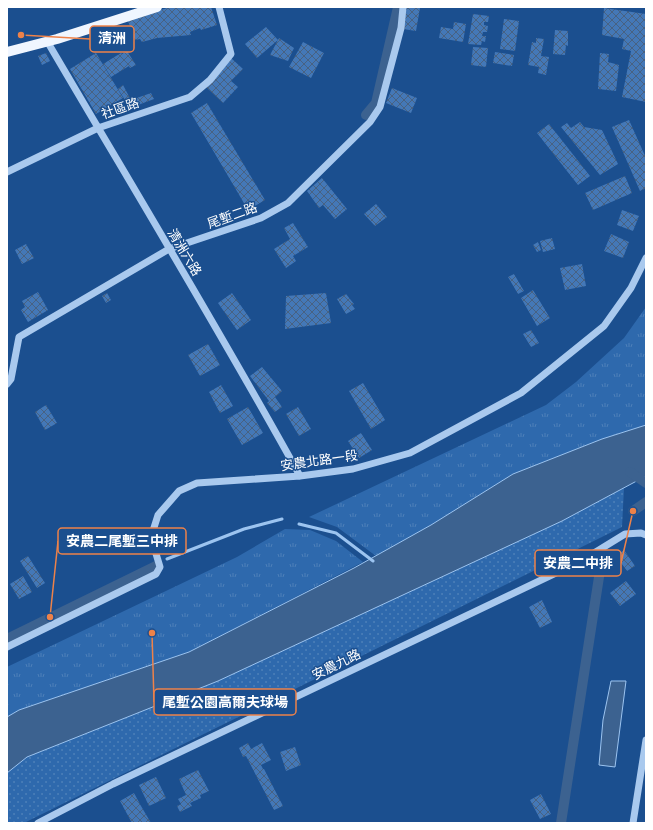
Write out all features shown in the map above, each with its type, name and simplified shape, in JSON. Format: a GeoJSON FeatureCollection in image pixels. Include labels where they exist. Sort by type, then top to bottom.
{"type":"FeatureCollection","features":[{"type":"Feature","properties":{"kind":"main road"},"geometry":{"type":"LineString","coordinates":[[7,52],[47,41],[137,10],[157,7]]}},
{"type":"Feature","properties":{"kind":"street","name":"社區路"},"geometry":{"type":"LineString","coordinates":[[7,172],[98,128],[190,97],[210,80],[231,54],[219,7]]}},
{"type":"Feature","properties":{"kind":"street","name":"尾塹二路"},"geometry":{"type":"LineString","coordinates":[[7,384],[11,379],[19,337],[169,249],[261,218],[288,203],[370,122],[380,107],[401,28],[403,7]]}},
{"type":"Feature","properties":{"kind":"street","name":"清洲六路"},"geometry":{"type":"LineString","coordinates":[[47,41],[169,249],[240,366],[300,476]]}},
{"type":"Feature","properties":{"kind":"street","name":"安農北路一段"},"geometry":{"type":"LineString","coordinates":[[7,647],[156,574],[160,567],[151,537],[158,515],[179,491],[197,483],[300,476],[353,469],[410,453],[521,393],[604,326],[632,288],[646,258]]}},
{"type":"Feature","properties":{"kind":"street","name":"安農九路"},"geometry":{"type":"LineString","coordinates":[[38,823],[156,764],[581,561],[625,534],[641,533],[646,535]]}},
{"type":"Feature","properties":{"kind":"street"},"geometry":{"type":"LineString","coordinates":[[633,823],[646,740]]}},
{"type":"Feature","properties":{"kind":"green space"},"geometry":{"type":"Polygon","coordinates":[[[646,307],[646,425],[602,439],[513,474],[428,527],[376,556],[337,527],[309,517],[546,405],[576,382],[624,338],[646,307]]]}},
{"type":"Feature","properties":{"kind":"green space"},"geometry":{"type":"Polygon","coordinates":[[[624,488],[622,527],[24,823],[7,823],[7,773],[27,757],[218,681],[562,521],[624,488]]]}},
{"type":"Feature","properties":{"kind":"green space"},"geometry":{"type":"Polygon","coordinates":[[[285,529],[310,530],[336,541],[363,562],[189,652],[19,710],[7,717],[7,667],[237,557],[285,529]]]}},
{"type":"Feature","properties":{"kind":"shaded area"},"geometry":{"type":"Polygon","coordinates":[[[646,425],[646,476],[562,521],[218,681],[27,757],[7,773],[7,717],[19,710],[189,652],[354,568],[431,525],[513,474],[602,439],[646,425]]]}},
{"type":"Feature","properties":{"kind":"shaded area"},"geometry":{"type":"Polygon","coordinates":[[[611,681],[626,681],[615,767],[599,765],[603,720],[611,681]]]}},
{"type":"Feature","properties":{"kind":"building"},"geometry":{"type":"Polygon","coordinates":[[[170,7],[211,7],[217,25],[201,30],[200,28],[190,32],[191,35],[157,38],[142,42],[140,39],[135,40],[128,21],[161,8],[161,10],[170,7]]]}},
{"type":"Feature","properties":{"kind":"building"},"geometry":{"type":"Polygon","coordinates":[[[406,7],[420,8],[416,31],[403,29],[406,7]]]}},
{"type":"Feature","properties":{"kind":"building"},"geometry":{"type":"Polygon","coordinates":[[[604,8],[646,14],[646,102],[622,97],[631,51],[622,49],[624,39],[602,35],[604,8]]]}},
{"type":"Feature","properties":{"kind":"building"},"geometry":{"type":"Polygon","coordinates":[[[473,14],[489,16],[488,22],[484,22],[484,25],[488,26],[487,32],[483,32],[482,36],[486,36],[485,42],[482,41],[481,45],[468,44],[473,14]]]}},
{"type":"Feature","properties":{"kind":"building"},"geometry":{"type":"Polygon","coordinates":[[[504,19],[519,21],[515,51],[500,49],[504,19]]]}},
{"type":"Feature","properties":{"kind":"building"},"geometry":{"type":"Polygon","coordinates":[[[454,22],[466,24],[463,42],[439,38],[441,27],[453,29],[454,22]]]}},
{"type":"Feature","properties":{"kind":"building"},"geometry":{"type":"Polygon","coordinates":[[[116,24],[120,36],[103,41],[99,30],[116,24]]]}},
{"type":"Feature","properties":{"kind":"building"},"geometry":{"type":"Polygon","coordinates":[[[266,27],[278,40],[257,58],[245,44],[266,27]]]}},
{"type":"Feature","properties":{"kind":"building"},"geometry":{"type":"Polygon","coordinates":[[[555,30],[568,31],[568,46],[566,45],[565,55],[553,54],[555,30]]]}},
{"type":"Feature","properties":{"kind":"building"},"geometry":{"type":"Polygon","coordinates":[[[279,38],[294,48],[288,61],[270,55],[279,38]]]}},
{"type":"Feature","properties":{"kind":"building"},"geometry":{"type":"Polygon","coordinates":[[[536,38],[544,39],[541,56],[549,57],[546,75],[538,73],[539,67],[528,65],[532,42],[536,43],[536,38]]]}},
{"type":"Feature","properties":{"kind":"building"},"geometry":{"type":"Polygon","coordinates":[[[303,42],[324,53],[311,78],[289,67],[303,42]]]}},
{"type":"Feature","properties":{"kind":"building"},"geometry":{"type":"Polygon","coordinates":[[[473,47],[488,48],[486,67],[471,65],[473,47]]]}},
{"type":"Feature","properties":{"kind":"building"},"geometry":{"type":"Polygon","coordinates":[[[127,51],[136,65],[130,68],[129,66],[111,77],[103,64],[127,51]]]}},
{"type":"Feature","properties":{"kind":"building"},"geometry":{"type":"Polygon","coordinates":[[[495,52],[514,55],[512,66],[493,63],[495,52]]]}},
{"type":"Feature","properties":{"kind":"building"},"geometry":{"type":"Polygon","coordinates":[[[46,53],[50,61],[42,65],[38,56],[46,53]]]}},
{"type":"Feature","properties":{"kind":"building"},"geometry":{"type":"Polygon","coordinates":[[[96,53],[123,98],[96,114],[70,69],[96,53]]]}},
{"type":"Feature","properties":{"kind":"building"},"geometry":{"type":"Polygon","coordinates":[[[600,53],[609,54],[608,62],[619,65],[616,91],[598,89],[600,53]]]}},
{"type":"Feature","properties":{"kind":"building"},"geometry":{"type":"Polygon","coordinates":[[[231,58],[243,69],[231,81],[238,87],[223,103],[205,86],[231,58]]]}},
{"type":"Feature","properties":{"kind":"building"},"geometry":{"type":"Polygon","coordinates":[[[123,85],[131,100],[151,93],[154,99],[130,108],[118,89],[123,85]]]}},
{"type":"Feature","properties":{"kind":"building"},"geometry":{"type":"Polygon","coordinates":[[[392,88],[417,98],[411,113],[386,103],[392,88]]]}},
{"type":"Feature","properties":{"kind":"building"},"geometry":{"type":"Polygon","coordinates":[[[207,103],[265,200],[248,210],[191,113],[207,103]]]}},
{"type":"Feature","properties":{"kind":"building"},"geometry":{"type":"Polygon","coordinates":[[[629,120],[646,158],[646,188],[640,191],[612,127],[629,120]]]}},
{"type":"Feature","properties":{"kind":"building"},"geometry":{"type":"Polygon","coordinates":[[[580,122],[584,127],[602,130],[618,164],[600,175],[561,127],[567,123],[571,128],[580,122]]]}},
{"type":"Feature","properties":{"kind":"building"},"geometry":{"type":"Polygon","coordinates":[[[549,124],[590,176],[578,185],[537,133],[549,124]]]}},
{"type":"Feature","properties":{"kind":"building"},"geometry":{"type":"Polygon","coordinates":[[[625,176],[632,193],[593,210],[585,193],[625,176]]]}},
{"type":"Feature","properties":{"kind":"building"},"geometry":{"type":"Polygon","coordinates":[[[322,178],[347,209],[335,219],[323,205],[319,208],[307,191],[322,178]]]}},
{"type":"Feature","properties":{"kind":"building"},"geometry":{"type":"Polygon","coordinates":[[[376,204],[387,217],[375,226],[364,214],[376,204]]]}},
{"type":"Feature","properties":{"kind":"building"},"geometry":{"type":"Polygon","coordinates":[[[622,210],[639,216],[633,231],[617,225],[622,210]]]}},
{"type":"Feature","properties":{"kind":"building"},"geometry":{"type":"Polygon","coordinates":[[[293,223],[308,247],[293,256],[296,261],[286,268],[274,249],[290,239],[284,228],[293,223]]]}},
{"type":"Feature","properties":{"kind":"building"},"geometry":{"type":"Polygon","coordinates":[[[611,234],[629,242],[623,258],[604,251],[611,234]]]}},
{"type":"Feature","properties":{"kind":"building"},"geometry":{"type":"Polygon","coordinates":[[[552,238],[555,249],[543,252],[540,241],[552,238]]]}},
{"type":"Feature","properties":{"kind":"building"},"geometry":{"type":"Polygon","coordinates":[[[538,242],[541,250],[537,252],[533,245],[538,242]]]}},
{"type":"Feature","properties":{"kind":"building"},"geometry":{"type":"Polygon","coordinates":[[[26,244],[34,258],[22,264],[15,250],[26,244]]]}},
{"type":"Feature","properties":{"kind":"building"},"geometry":{"type":"Polygon","coordinates":[[[582,264],[586,286],[565,290],[560,268],[582,264]]]}},
{"type":"Feature","properties":{"kind":"building"},"geometry":{"type":"Polygon","coordinates":[[[514,274],[524,291],[518,294],[508,277],[514,274]]]}},
{"type":"Feature","properties":{"kind":"building"},"geometry":{"type":"Polygon","coordinates":[[[533,290],[550,318],[537,326],[521,298],[533,290]]]}},
{"type":"Feature","properties":{"kind":"building"},"geometry":{"type":"Polygon","coordinates":[[[38,292],[48,310],[28,322],[21,310],[25,307],[22,301],[38,292]]]}},
{"type":"Feature","properties":{"kind":"building"},"geometry":{"type":"Polygon","coordinates":[[[107,293],[111,300],[106,303],[102,296],[107,293]]]}},
{"type":"Feature","properties":{"kind":"building"},"geometry":{"type":"Polygon","coordinates":[[[232,293],[251,320],[237,330],[218,303],[232,293]]]}},
{"type":"Feature","properties":{"kind":"building"},"geometry":{"type":"Polygon","coordinates":[[[326,293],[331,323],[285,329],[286,296],[326,293]]]}},
{"type":"Feature","properties":{"kind":"building"},"geometry":{"type":"Polygon","coordinates":[[[346,294],[354,304],[352,305],[355,309],[346,314],[337,299],[346,294]]]}},
{"type":"Feature","properties":{"kind":"building"},"geometry":{"type":"Polygon","coordinates":[[[531,330],[539,343],[531,347],[523,334],[531,330]]]}},
{"type":"Feature","properties":{"kind":"building"},"geometry":{"type":"Polygon","coordinates":[[[208,344],[220,365],[200,376],[188,355],[208,344]]]}},
{"type":"Feature","properties":{"kind":"building"},"geometry":{"type":"Polygon","coordinates":[[[262,367],[282,391],[275,397],[282,407],[275,412],[267,403],[269,401],[250,376],[262,367]]]}},
{"type":"Feature","properties":{"kind":"building"},"geometry":{"type":"Polygon","coordinates":[[[363,383],[385,420],[371,429],[349,391],[363,383]]]}},
{"type":"Feature","properties":{"kind":"building"},"geometry":{"type":"Polygon","coordinates":[[[221,385],[233,406],[220,413],[209,392],[221,385]]]}},
{"type":"Feature","properties":{"kind":"building"},"geometry":{"type":"Polygon","coordinates":[[[46,405],[57,423],[45,430],[35,412],[46,405]]]}},
{"type":"Feature","properties":{"kind":"building"},"geometry":{"type":"Polygon","coordinates":[[[248,407],[263,433],[242,445],[227,419],[248,407]]]}},
{"type":"Feature","properties":{"kind":"building"},"geometry":{"type":"Polygon","coordinates":[[[298,407],[311,429],[299,436],[286,414],[298,407]]]}},
{"type":"Feature","properties":{"kind":"building"},"geometry":{"type":"Polygon","coordinates":[[[361,433],[372,450],[359,458],[348,441],[361,433]]]}},
{"type":"Feature","properties":{"kind":"building"},"geometry":{"type":"Polygon","coordinates":[[[624,550],[635,566],[627,571],[616,556],[624,550]]]}},
{"type":"Feature","properties":{"kind":"building"},"geometry":{"type":"Polygon","coordinates":[[[28,556],[45,583],[37,588],[20,561],[28,556]]]}},
{"type":"Feature","properties":{"kind":"building"},"geometry":{"type":"Polygon","coordinates":[[[23,576],[32,592],[19,599],[10,584],[23,576]]]}},
{"type":"Feature","properties":{"kind":"building"},"geometry":{"type":"Polygon","coordinates":[[[626,581],[636,594],[620,606],[610,593],[626,581]]]}},
{"type":"Feature","properties":{"kind":"building"},"geometry":{"type":"Polygon","coordinates":[[[542,600],[552,622],[540,628],[529,607],[542,600]]]}},
{"type":"Feature","properties":{"kind":"building"},"geometry":{"type":"Polygon","coordinates":[[[248,743],[251,749],[262,743],[271,760],[261,765],[283,806],[274,810],[246,756],[243,757],[239,748],[248,743]]]}},
{"type":"Feature","properties":{"kind":"building"},"geometry":{"type":"Polygon","coordinates":[[[295,747],[301,765],[286,771],[280,752],[295,747]]]}},
{"type":"Feature","properties":{"kind":"building"},"geometry":{"type":"Polygon","coordinates":[[[198,770],[209,791],[200,795],[201,798],[190,803],[192,806],[180,812],[177,806],[181,804],[178,799],[186,795],[179,779],[198,770]]]}},
{"type":"Feature","properties":{"kind":"building"},"geometry":{"type":"Polygon","coordinates":[[[156,777],[166,798],[149,806],[139,785],[156,777]]]}},
{"type":"Feature","properties":{"kind":"building"},"geometry":{"type":"Polygon","coordinates":[[[134,793],[151,823],[132,823],[120,801],[134,793]]]}},
{"type":"Feature","properties":{"kind":"building"},"geometry":{"type":"Polygon","coordinates":[[[541,794],[551,814],[540,819],[530,800],[541,794]]]}},
{"type":"Feature","properties":{"kind":"waterway"},"geometry":{"type":"LineString","coordinates":[[366,115],[376,103],[398,7]]}},
{"type":"Feature","properties":{"kind":"waterway"},"geometry":{"type":"LineString","coordinates":[[630,472],[646,483]]}},
{"type":"Feature","properties":{"kind":"waterway"},"geometry":{"type":"LineString","coordinates":[[633,511],[646,502]]}},
{"type":"Feature","properties":{"kind":"waterway"},"geometry":{"type":"LineString","coordinates":[[167,559],[244,529],[282,519]]}},
{"type":"Feature","properties":{"kind":"waterway"},"geometry":{"type":"LineString","coordinates":[[299,524],[336,533],[373,561]]}},
{"type":"Feature","properties":{"kind":"waterway"},"geometry":{"type":"LineString","coordinates":[[561,823],[601,564]]}},
{"type":"Feature","properties":{"kind":"waterway"},"geometry":{"type":"LineString","coordinates":[[7,639],[156,566]]}},
{"type":"Feature","properties":{"kind":"place","name":"清洲"},"geometry":{"type":"Point","coordinates":[21,35]}},
{"type":"Feature","properties":{"kind":"place","name":"安農二中排"},"geometry":{"type":"Point","coordinates":[633,511]}},
{"type":"Feature","properties":{"kind":"place","name":"安農二尾塹三中排"},"geometry":{"type":"Point","coordinates":[50,617]}},
{"type":"Feature","properties":{"kind":"place","name":"尾塹公園高爾夫球場"},"geometry":{"type":"Point","coordinates":[152,633]}}]}
